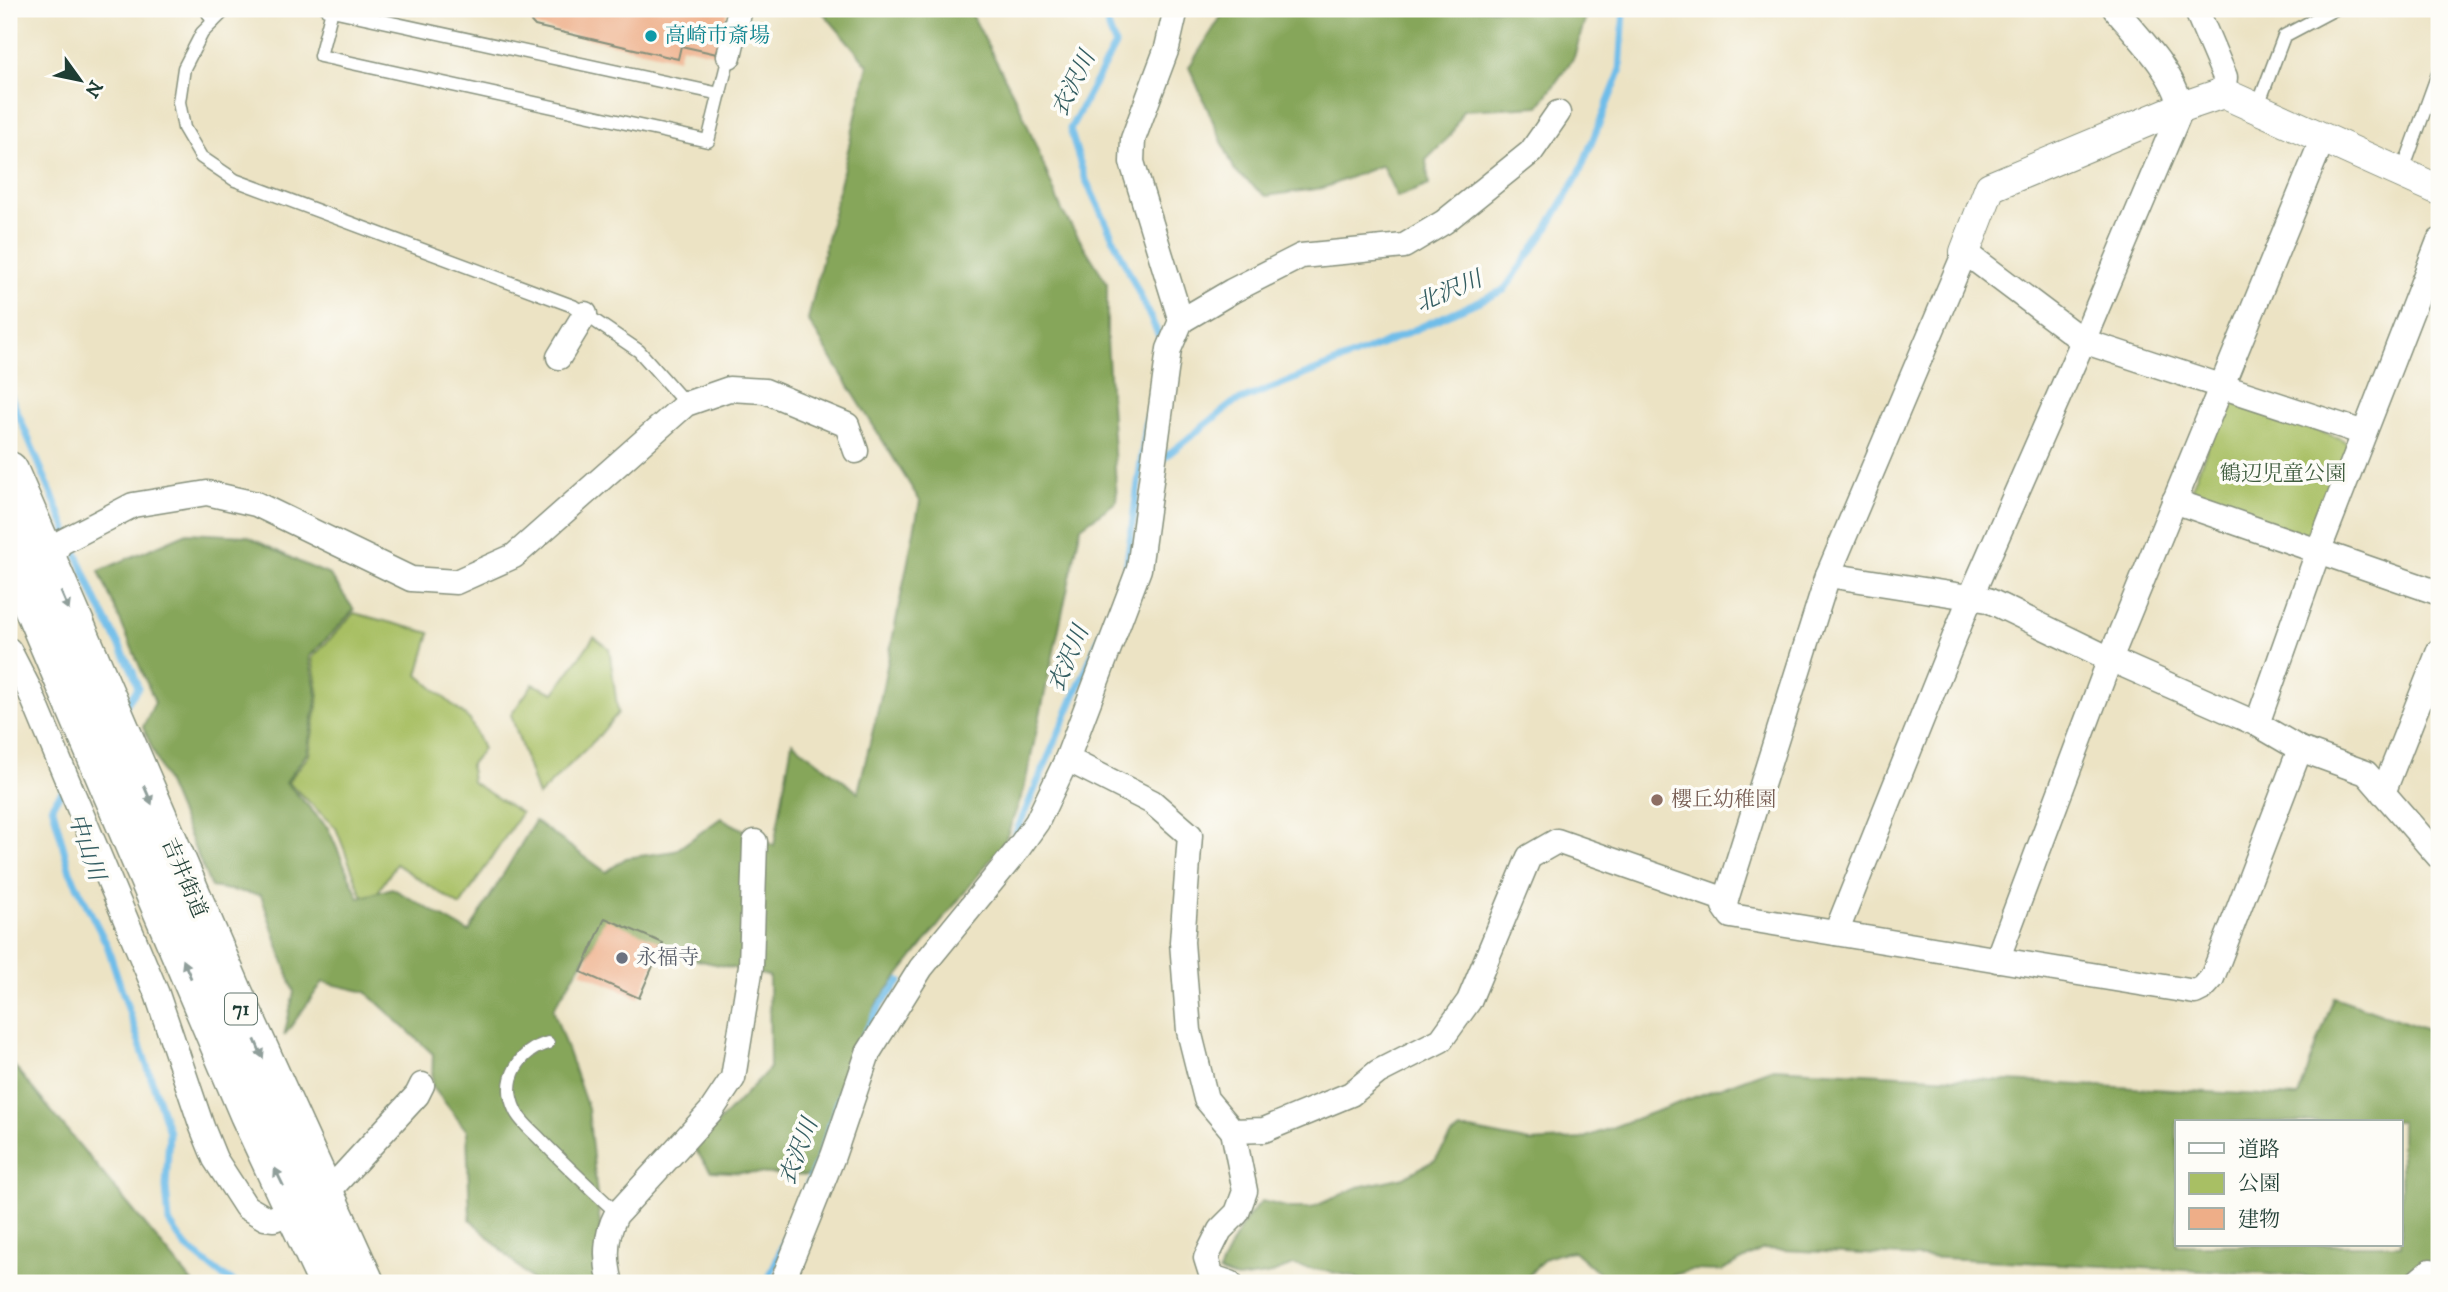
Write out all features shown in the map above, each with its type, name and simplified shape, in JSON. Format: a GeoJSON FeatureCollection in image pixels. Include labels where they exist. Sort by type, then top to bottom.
{"type":"FeatureCollection","features":[{"type":"Feature","properties":{"kind":"main road","name":"吉井街道"},"geometry":{"type":"LineString","coordinates":[[9,471],[29,564],[96,741],[249,1114],[365,1283]]}},
{"type":"Feature","properties":{"kind":"main road","name":"吉井街道"},"geometry":{"type":"LineString","coordinates":[[311,1203],[328,1283]]}},
{"type":"Feature","properties":{"kind":"street"},"geometry":{"type":"LineString","coordinates":[[729,56],[740,9]]}},
{"type":"Feature","properties":{"kind":"street"},"geometry":{"type":"LineString","coordinates":[[1176,9],[1167,48],[1133,139],[1132,162],[1181,321]]}},
{"type":"Feature","properties":{"kind":"street"},"geometry":{"type":"LineString","coordinates":[[1836,933],[1971,596],[2182,107],[2176,87],[2115,9]]}},
{"type":"Feature","properties":{"kind":"street"},"geometry":{"type":"LineString","coordinates":[[2196,9],[2225,77],[2223,93]]}},
{"type":"Feature","properties":{"kind":"street"},"geometry":{"type":"LineString","coordinates":[[2300,749],[2212,978],[2195,992],[1731,916],[1724,906],[1828,575],[1990,187],[2182,107],[2223,93],[2439,190]]}},
{"type":"Feature","properties":{"kind":"street"},"geometry":{"type":"LineString","coordinates":[[782,1283],[833,1156],[868,1053],[921,968],[1037,822],[1067,759],[1139,569],[1169,349],[1181,321],[1232,291],[1301,257],[1404,246],[1444,222],[1531,152],[1558,113]]}},
{"type":"Feature","properties":{"kind":"street"},"geometry":{"type":"LineString","coordinates":[[1997,960],[2110,659],[2323,138]]}},
{"type":"Feature","properties":{"kind":"street"},"geometry":{"type":"LineString","coordinates":[[2257,724],[2318,552],[2439,241]]}},
{"type":"Feature","properties":{"kind":"street"},"geometry":{"type":"LineString","coordinates":[[1965,252],[2082,341],[2364,433]]}},
{"type":"Feature","properties":{"kind":"street"},"geometry":{"type":"LineString","coordinates":[[559,357],[585,314]]}},
{"type":"Feature","properties":{"kind":"street"},"geometry":{"type":"LineString","coordinates":[[29,564],[87,528],[133,505],[207,493],[256,504],[411,579],[456,582],[514,556],[686,404],[729,389],[765,391],[847,425],[856,451]]}},
{"type":"Feature","properties":{"kind":"street"},"geometry":{"type":"LineString","coordinates":[[2174,501],[2439,593]]}},
{"type":"Feature","properties":{"kind":"street"},"geometry":{"type":"LineString","coordinates":[[1828,575],[1988,600],[2110,659],[2257,724],[2300,749],[2366,773],[2439,857]]}},
{"type":"Feature","properties":{"kind":"street"},"geometry":{"type":"LineString","coordinates":[[9,650],[29,689],[96,741],[76,798],[157,994],[215,1159],[246,1208],[265,1218],[274,1219],[311,1203],[418,1096],[422,1085]]}},
{"type":"Feature","properties":{"kind":"street"},"geometry":{"type":"LineString","coordinates":[[2383,793],[2439,651]]}},
{"type":"Feature","properties":{"kind":"street"},"geometry":{"type":"LineString","coordinates":[[1067,759],[1152,802],[1190,835],[1182,942],[1189,1031],[1206,1099],[1233,1131],[1245,1191],[1237,1213],[1220,1230],[1206,1258],[1212,1277],[1230,1283]]}},
{"type":"Feature","properties":{"kind":"street"},"geometry":{"type":"LineString","coordinates":[[1233,1131],[1264,1130],[1351,1094],[1378,1072],[1441,1040],[1469,1001],[1529,857],[1557,841],[1726,900]]}},
{"type":"Feature","properties":{"kind":"street"},"geometry":{"type":"LineString","coordinates":[[611,1283],[606,1253],[609,1227],[617,1213],[711,1111],[733,1077],[751,966],[755,842]]}},
{"type":"Feature","properties":{"kind":"street"},"geometry":{"type":"LineString","coordinates":[[2416,1283],[2430,1271],[2439,1273]]}},
{"type":"Feature","properties":{"kind":"lane"},"geometry":{"type":"LineString","coordinates":[[206,9],[213,22]]}},
{"type":"Feature","properties":{"kind":"lane"},"geometry":{"type":"LineString","coordinates":[[226,9],[202,33],[184,68],[179,102],[184,128],[201,158],[235,180],[573,306],[639,351],[686,404]]}},
{"type":"Feature","properties":{"kind":"lane"},"geometry":{"type":"LineString","coordinates":[[720,94],[329,9],[320,56],[708,141],[720,94],[729,56]]}},
{"type":"Feature","properties":{"kind":"lane"},"geometry":{"type":"LineString","coordinates":[[2257,108],[2284,36],[2335,9]]}},
{"type":"Feature","properties":{"kind":"lane"},"geometry":{"type":"LineString","coordinates":[[2402,173],[2439,71]]}},
{"type":"Feature","properties":{"kind":"lane"},"geometry":{"type":"LineString","coordinates":[[548,1043],[536,1046],[523,1055],[513,1073],[511,1090],[514,1110],[546,1145],[617,1213]]}},
{"type":"Feature","properties":{"kind":"green space"},"geometry":{"type":"Polygon","coordinates":[[[820,9],[969,9],[1021,109],[1062,211],[1107,283],[1107,341],[1117,501],[1081,527],[1024,789],[1005,841],[877,1003],[810,1176],[711,1171],[694,1148],[770,1068],[769,976],[670,954],[608,921],[553,1009],[588,1109],[606,1282],[535,1283],[470,1219],[467,1131],[432,1086],[433,1054],[366,992],[323,982],[284,1036],[294,992],[261,895],[211,887],[143,727],[155,702],[99,571],[187,533],[247,536],[330,575],[354,610],[309,657],[317,695],[307,753],[286,782],[328,828],[359,898],[392,888],[469,932],[535,821],[606,872],[626,858],[675,851],[721,818],[774,846],[792,742],[858,792],[880,701],[920,501],[808,320],[868,65],[820,9]]]}},
{"type":"Feature","properties":{"kind":"green space"},"geometry":{"type":"Polygon","coordinates":[[[1226,9],[1588,9],[1574,57],[1539,106],[1463,110],[1451,135],[1426,160],[1429,185],[1397,197],[1382,165],[1323,188],[1266,196],[1235,171],[1189,67],[1226,9]]]}},
{"type":"Feature","properties":{"kind":"green space","name":"鶴辺児童公園"},"geometry":{"type":"Polygon","coordinates":[[[2234,399],[2341,439],[2350,445],[2317,537],[2308,541],[2189,495],[2224,404],[2234,399]]]}},
{"type":"Feature","properties":{"kind":"green space"},"geometry":{"type":"Polygon","coordinates":[[[354,613],[430,633],[418,675],[470,720],[483,749],[470,765],[472,782],[521,813],[460,906],[396,864],[372,901],[361,893],[336,828],[288,782],[309,755],[319,695],[312,658],[354,613]]]}},
{"type":"Feature","properties":{"kind":"green space"},"geometry":{"type":"Polygon","coordinates":[[[594,637],[609,648],[618,713],[598,737],[538,796],[511,715],[533,684],[554,693],[594,637]]]}},
{"type":"Feature","properties":{"kind":"green space"},"geometry":{"type":"Polygon","coordinates":[[[2334,997],[2439,1034],[2439,1283],[1763,1249],[1722,1271],[1691,1270],[1652,1283],[1610,1283],[1574,1251],[1556,1254],[1544,1260],[1523,1283],[1369,1283],[1351,1276],[1293,1265],[1267,1275],[1237,1279],[1219,1272],[1237,1234],[1262,1201],[1290,1208],[1311,1208],[1358,1187],[1404,1177],[1435,1160],[1452,1136],[1460,1130],[1530,1142],[1581,1139],[1773,1068],[2298,1097],[2334,997]]]}},
{"type":"Feature","properties":{"kind":"green space"},"geometry":{"type":"Polygon","coordinates":[[[9,1060],[193,1283],[9,1283],[9,1060]]]}},
{"type":"Feature","properties":{"kind":"building","name":"高崎市斎場"},"geometry":{"type":"Polygon","coordinates":[[[503,9],[728,9],[717,54],[681,46],[678,59],[535,26],[525,15],[503,9]]]}},
{"type":"Feature","properties":{"kind":"building","name":"永福寺"},"geometry":{"type":"Polygon","coordinates":[[[605,918],[663,943],[639,998],[581,972],[605,918]]]}},
{"type":"Feature","properties":{"kind":"waterway","name":"衣沢川"},"geometry":{"type":"LineString","coordinates":[[1102,9],[1115,45],[1070,129],[1084,176],[1160,338],[1158,349]]}},
{"type":"Feature","properties":{"kind":"waterway","name":"北沢川"},"geometry":{"type":"LineString","coordinates":[[1161,460],[1233,403],[1378,346],[1504,290],[1545,232],[1579,174],[1620,72],[1624,9]]}},
{"type":"Feature","properties":{"kind":"waterway","name":"中山川"},"geometry":{"type":"LineString","coordinates":[[9,392],[96,600],[133,672],[138,688],[125,706]]}},
{"type":"Feature","properties":{"kind":"waterway","name":"衣沢川"},"geometry":{"type":"LineString","coordinates":[[1125,577],[1147,419]]}},
{"type":"Feature","properties":{"kind":"waterway","name":"衣沢川"},"geometry":{"type":"LineString","coordinates":[[1015,835],[1111,611]]}},
{"type":"Feature","properties":{"kind":"waterway","name":"中山川"},"geometry":{"type":"LineString","coordinates":[[64,789],[52,805],[70,872],[107,945],[169,1132],[166,1187],[169,1222],[185,1246],[235,1283]]}},
{"type":"Feature","properties":{"kind":"waterway","name":"衣沢川"},"geometry":{"type":"LineString","coordinates":[[767,1283],[821,1153],[856,1050],[881,1004],[900,981]]}},
{"type":"Feature","properties":{"kind":"place","name":"高崎市斎場"},"geometry":{"type":"Point","coordinates":[651,36]}},
{"type":"Feature","properties":{"kind":"place","name":"櫻丘幼稚園"},"geometry":{"type":"Point","coordinates":[1657,800]}},
{"type":"Feature","properties":{"kind":"place","name":"永福寺"},"geometry":{"type":"Point","coordinates":[622,958]}}]}
